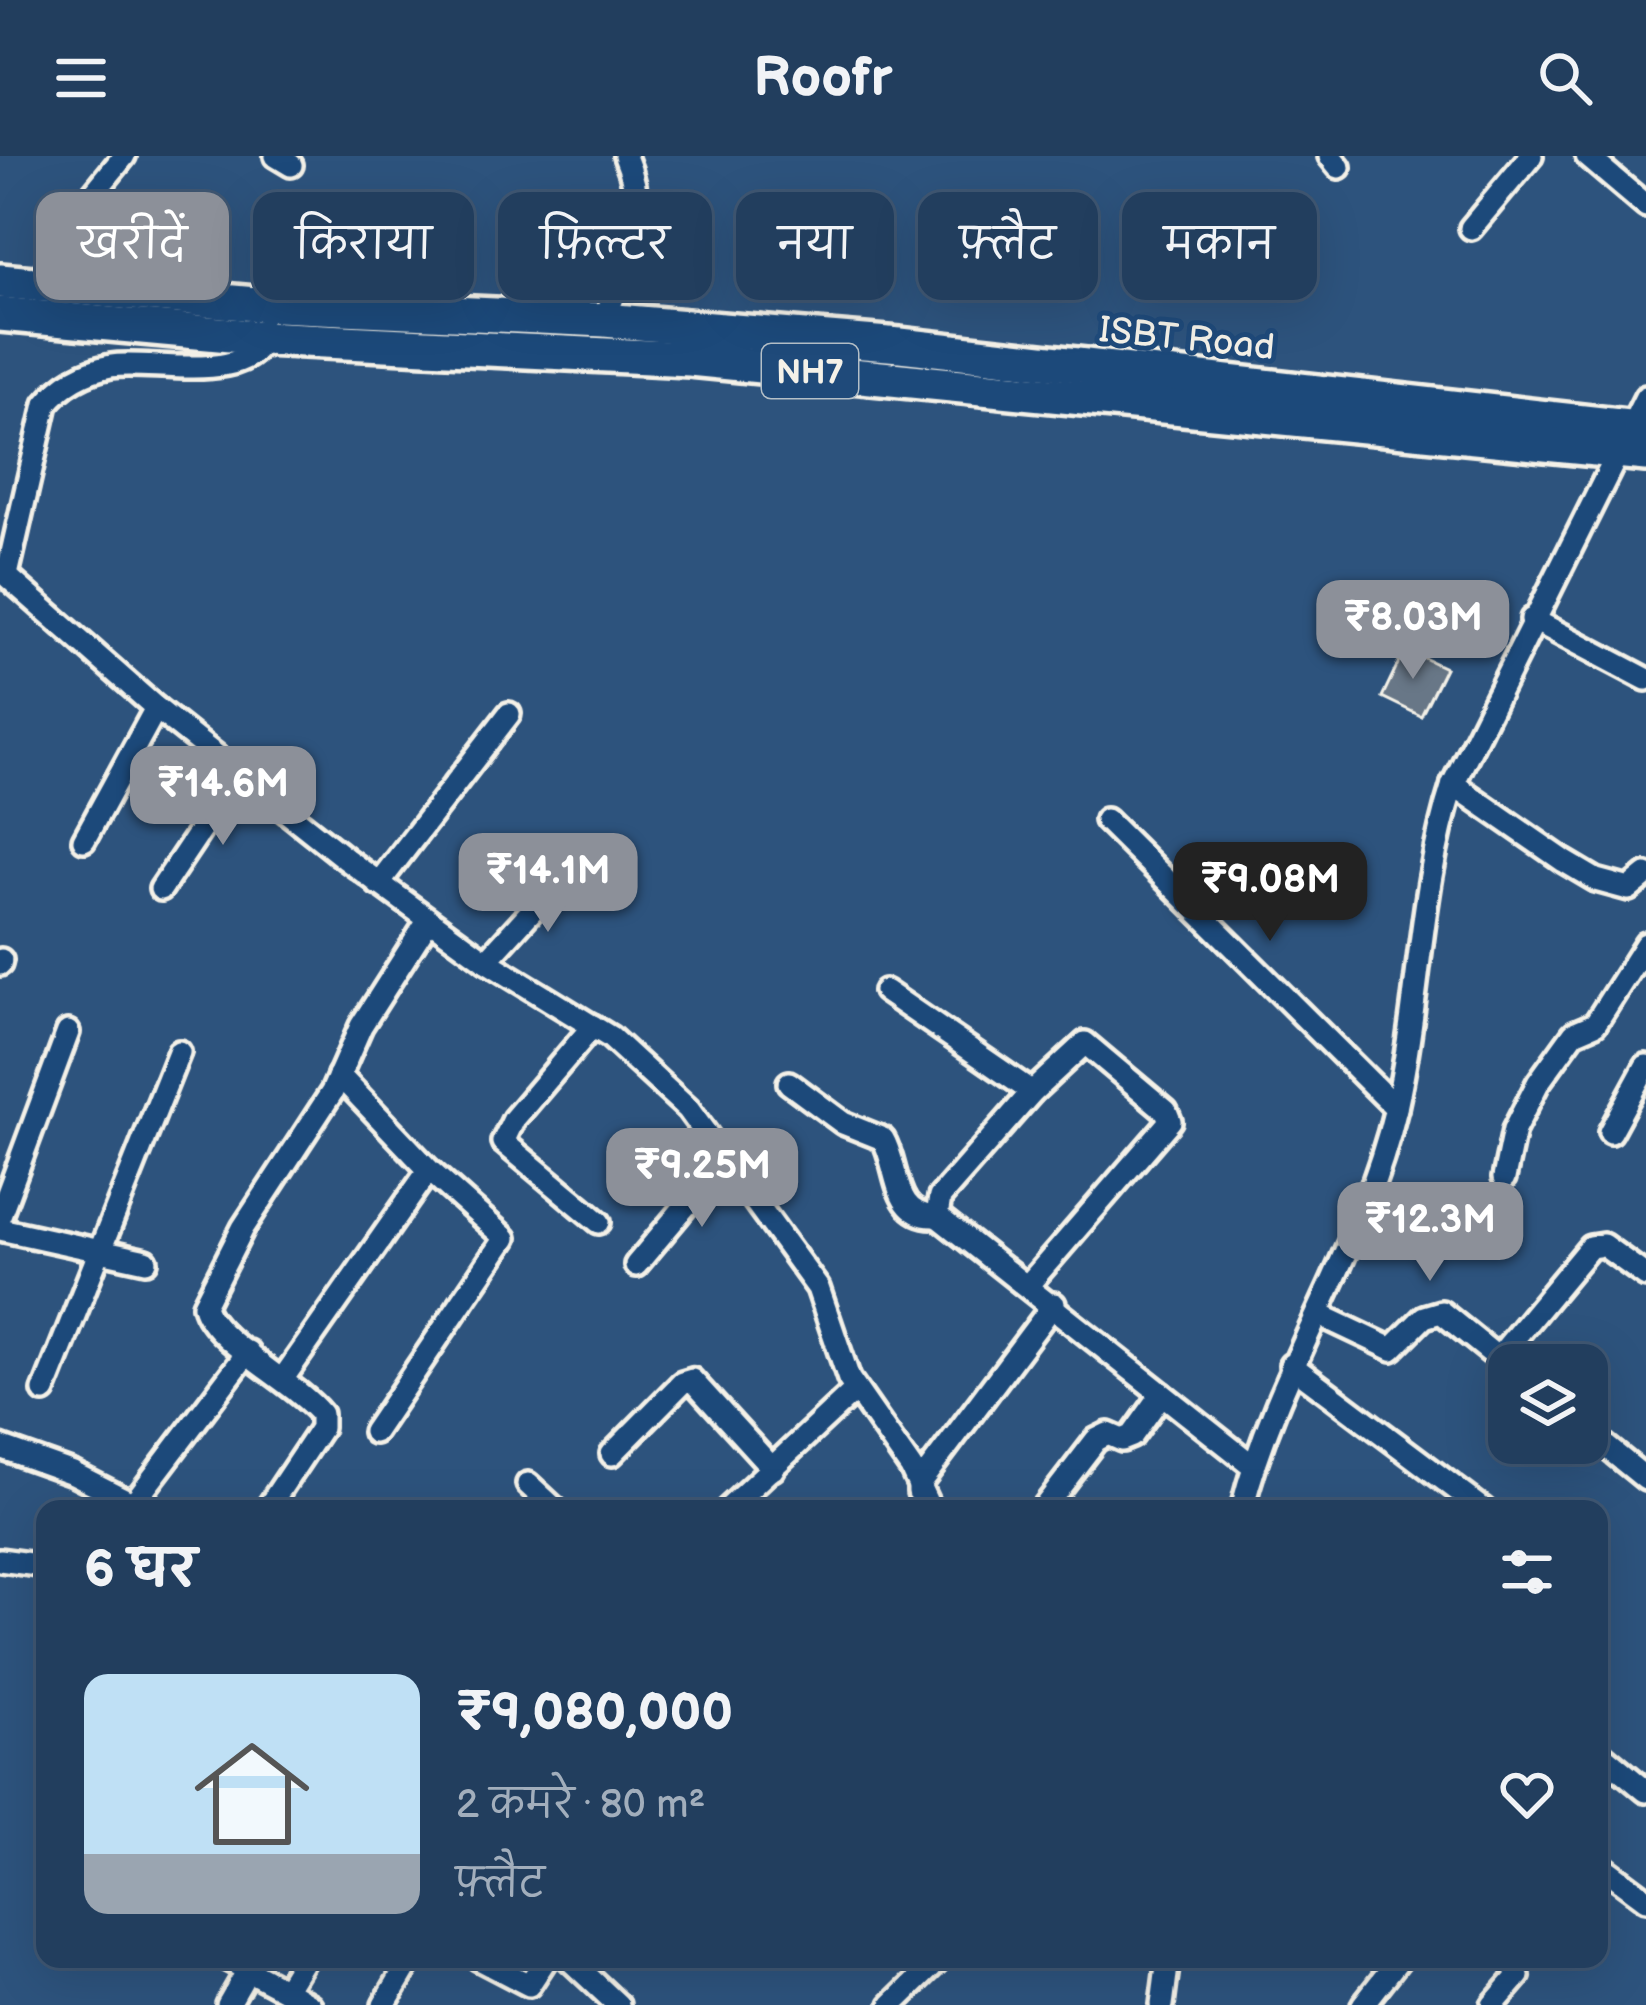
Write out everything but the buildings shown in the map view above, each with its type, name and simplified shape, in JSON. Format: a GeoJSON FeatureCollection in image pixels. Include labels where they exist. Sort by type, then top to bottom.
{"type":"FeatureCollection","features":[{"type":"Feature","properties":{"kind":"highway","name":"ISBT Road"},"geometry":{"type":"LineString","coordinates":[[0,281],[36,285]]}},
{"type":"Feature","properties":{"kind":"highway","name":"ISBT Road"},"geometry":{"type":"LineString","coordinates":[[133,300],[264,321],[604,320],[900,345],[1635,441]]}},
{"type":"Feature","properties":{"kind":"highway","name":"NH7"},"geometry":{"type":"LineString","coordinates":[[0,314],[264,321],[1635,441]]}},
{"type":"Feature","properties":{"kind":"street"},"geometry":{"type":"LineString","coordinates":[[95,192],[124,156]]}},
{"type":"Feature","properties":{"kind":"street"},"geometry":{"type":"LineString","coordinates":[[604,320],[638,228],[639,192],[625,156]]}},
{"type":"Feature","properties":{"kind":"street"},"geometry":{"type":"LineString","coordinates":[[1471,228],[1531,156]]}},
{"type":"Feature","properties":{"kind":"street"},"geometry":{"type":"LineString","coordinates":[[1587,156],[1646,206]]}},
{"type":"Feature","properties":{"kind":"street"},"geometry":{"type":"LineString","coordinates":[[264,321],[251,353],[226,366],[116,365],[87,372],[56,391],[46,404],[3,573],[156,708],[378,884],[486,961],[593,1026],[675,1096],[827,1302],[855,1390],[926,1500]]}},
{"type":"Feature","properties":{"kind":"street"},"geometry":{"type":"LineString","coordinates":[[1244,1500],[1292,1365],[1364,1216],[1396,1108],[1437,844],[1453,784],[1532,620],[1635,441],[1646,397]]}},
{"type":"Feature","properties":{"kind":"street"},"geometry":{"type":"LineString","coordinates":[[1532,620],[1646,679]]}},
{"type":"Feature","properties":{"kind":"street"},"geometry":{"type":"LineString","coordinates":[[84,840],[156,708]]}},
{"type":"Feature","properties":{"kind":"street"},"geometry":{"type":"LineString","coordinates":[[378,884],[509,714]]}},
{"type":"Feature","properties":{"kind":"street"},"geometry":{"type":"LineString","coordinates":[[161,889],[238,774]]}},
{"type":"Feature","properties":{"kind":"street"},"geometry":{"type":"LineString","coordinates":[[1453,784],[1596,880],[1629,889],[1644,885]]}},
{"type":"Feature","properties":{"kind":"street"},"geometry":{"type":"LineString","coordinates":[[1106,820],[1396,1108]]}},
{"type":"Feature","properties":{"kind":"street"},"geometry":{"type":"LineString","coordinates":[[486,961],[569,870]]}},
{"type":"Feature","properties":{"kind":"street"},"geometry":{"type":"LineString","coordinates":[[273,1500],[322,1420],[284,1377],[208,1318],[208,1291],[339,1075],[361,1026],[428,921]]}},
{"type":"Feature","properties":{"kind":"street"},"geometry":{"type":"LineString","coordinates":[[1504,1178],[1514,1130],[1538,1083],[1574,1033],[1595,1024],[1646,944]]}},
{"type":"Feature","properties":{"kind":"street"},"geometry":{"type":"LineString","coordinates":[[885,991],[1032,1092]]}},
{"type":"Feature","properties":{"kind":"street"},"geometry":{"type":"LineString","coordinates":[[593,1026],[514,1119],[503,1142],[599,1222]]}},
{"type":"Feature","properties":{"kind":"street"},"geometry":{"type":"LineString","coordinates":[[0,1215],[68,1032]]}},
{"type":"Feature","properties":{"kind":"street"},"geometry":{"type":"LineString","coordinates":[[937,1216],[940,1197],[1032,1092],[1085,1042],[1170,1117],[1166,1130],[1028,1285]]}},
{"type":"Feature","properties":{"kind":"street"},"geometry":{"type":"LineString","coordinates":[[44,1390],[179,1052]]}},
{"type":"Feature","properties":{"kind":"street"},"geometry":{"type":"LineString","coordinates":[[1610,1132],[1646,1066]]}},
{"type":"Feature","properties":{"kind":"street"},"geometry":{"type":"LineString","coordinates":[[339,1075],[429,1171],[497,1226],[504,1245],[374,1432]]}},
{"type":"Feature","properties":{"kind":"street"},"geometry":{"type":"LineString","coordinates":[[789,1083],[844,1123],[886,1142],[903,1199],[921,1215],[937,1216],[1054,1304],[1253,1466]]}},
{"type":"Feature","properties":{"kind":"street"},"geometry":{"type":"LineString","coordinates":[[636,1264],[724,1160]]}},
{"type":"Feature","properties":{"kind":"street"},"geometry":{"type":"LineString","coordinates":[[284,1377],[429,1171]]}},
{"type":"Feature","properties":{"kind":"street"},"geometry":{"type":"LineString","coordinates":[[0,1229],[146,1261]]}},
{"type":"Feature","properties":{"kind":"street"},"geometry":{"type":"LineString","coordinates":[[1517,1344],[1590,1247],[1603,1245],[1646,1276]]}},
{"type":"Feature","properties":{"kind":"street"},"geometry":{"type":"LineString","coordinates":[[919,1500],[919,1484],[1054,1304]]}},
{"type":"Feature","properties":{"kind":"street"},"geometry":{"type":"LineString","coordinates":[[1318,1314],[1392,1349],[1424,1317],[1441,1312],[1488,1351]]}},
{"type":"Feature","properties":{"kind":"street"},"geometry":{"type":"LineString","coordinates":[[137,1500],[248,1352]]}},
{"type":"Feature","properties":{"kind":"street"},"geometry":{"type":"LineString","coordinates":[[1292,1365],[1471,1500]]}},
{"type":"Feature","properties":{"kind":"street"},"geometry":{"type":"LineString","coordinates":[[612,1454],[682,1383],[692,1380],[773,1469]]}},
{"type":"Feature","properties":{"kind":"street"},"geometry":{"type":"LineString","coordinates":[[738,1500],[855,1390]]}},
{"type":"Feature","properties":{"kind":"street"},"geometry":{"type":"LineString","coordinates":[[1050,1500],[1096,1440],[1108,1434],[1127,1439],[1162,1394]]}},
{"type":"Feature","properties":{"kind":"street"},"geometry":{"type":"LineString","coordinates":[[0,1447],[73,1473],[120,1500]]}},
{"type":"Feature","properties":{"kind":"street"},"geometry":{"type":"LineString","coordinates":[[1608,1448],[1646,1479]]}},
{"type":"Feature","properties":{"kind":"street"},"geometry":{"type":"LineString","coordinates":[[528,1484],[545,1500]]}},
{"type":"Feature","properties":{"kind":"street"},"geometry":{"type":"LineString","coordinates":[[0,1560],[36,1565]]}},
{"type":"Feature","properties":{"kind":"street"},"geometry":{"type":"LineString","coordinates":[[1608,1759],[1646,1790]]}},
{"type":"Feature","properties":{"kind":"street"},"geometry":{"type":"LineString","coordinates":[[1608,1871],[1646,1899]]}},
{"type":"Feature","properties":{"kind":"street"},"geometry":{"type":"LineString","coordinates":[[244,1968],[310,2005]]}},
{"type":"Feature","properties":{"kind":"street"},"geometry":{"type":"LineString","coordinates":[[285,1990],[298,1968]]}},
{"type":"Feature","properties":{"kind":"street"},"geometry":{"type":"LineString","coordinates":[[384,2005],[406,1968]]}},
{"type":"Feature","properties":{"kind":"street"},"geometry":{"type":"LineString","coordinates":[[490,1968],[523,1995],[540,1968]]}},
{"type":"Feature","properties":{"kind":"street"},"geometry":{"type":"LineString","coordinates":[[579,1968],[618,2005]]}},
{"type":"Feature","properties":{"kind":"street"},"geometry":{"type":"LineString","coordinates":[[892,2005],[930,1968]]}},
{"type":"Feature","properties":{"kind":"street"},"geometry":{"type":"LineString","coordinates":[[1162,2005],[1167,1968]]}},
{"type":"Feature","properties":{"kind":"street"},"geometry":{"type":"LineString","coordinates":[[1363,2005],[1392,1968]]}},
{"type":"Feature","properties":{"kind":"street"},"geometry":{"type":"LineString","coordinates":[[1493,2005],[1517,1976],[1514,1968]]}},
{"type":"Feature","properties":{"kind":"street"},"geometry":{"type":"LineString","coordinates":[[228,2005],[248,1970]]}}]}
